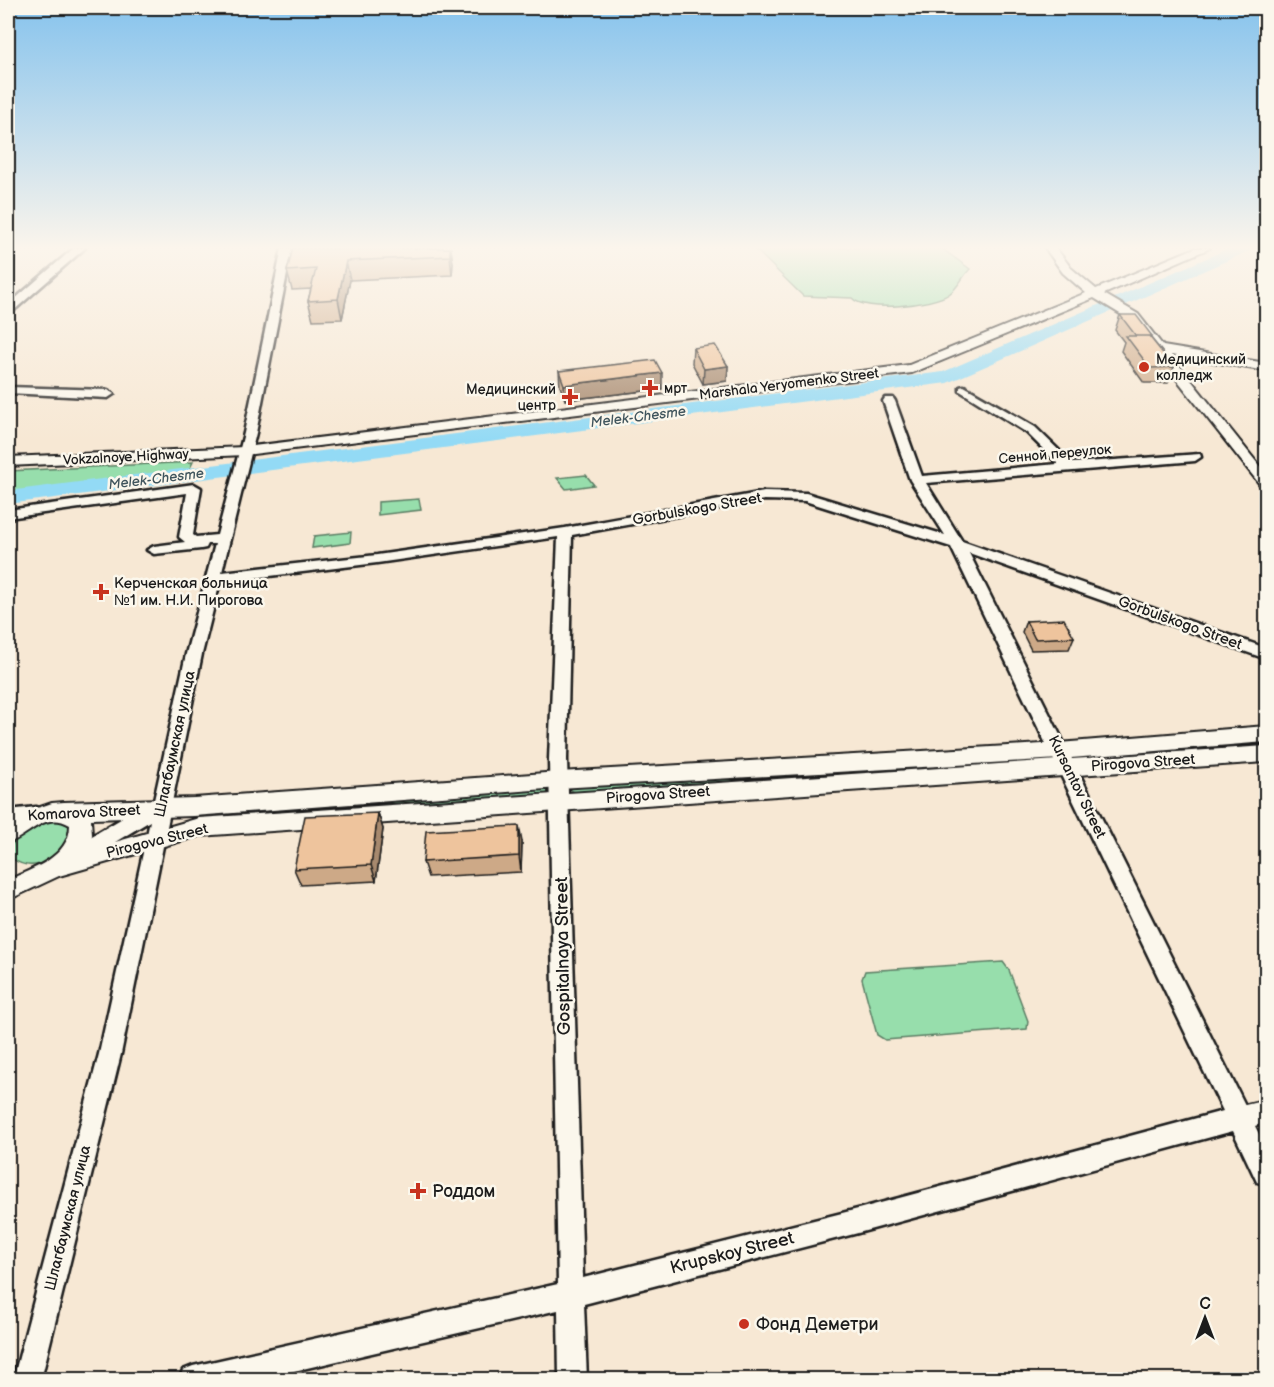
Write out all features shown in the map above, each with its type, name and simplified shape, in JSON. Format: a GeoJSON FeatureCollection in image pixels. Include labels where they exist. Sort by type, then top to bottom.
{"type":"FeatureCollection","features":[{"type":"Feature","properties":{"kind":"main road","name":"Marshala Yeryomenko Street"},"geometry":{"type":"LineString","coordinates":[[243,455],[912,369],[1062,313]]}},
{"type":"Feature","properties":{"kind":"main road"},"geometry":{"type":"LineString","coordinates":[[1127,313],[1161,349],[1266,483]]}},
{"type":"Feature","properties":{"kind":"main road"},"geometry":{"type":"LineString","coordinates":[[1161,349],[1266,367]]}},
{"type":"Feature","properties":{"kind":"main road","name":"Vokzalnoye Highway"},"geometry":{"type":"LineString","coordinates":[[8,462],[243,455]]}},
{"type":"Feature","properties":{"kind":"main road","name":"Pirogova Street"},"geometry":{"type":"LineString","coordinates":[[1063,760],[1266,734]]}},
{"type":"Feature","properties":{"kind":"main road","name":"Pirogova Street"},"geometry":{"type":"LineString","coordinates":[[161,809],[559,791],[1063,760],[1266,754]]}},
{"type":"Feature","properties":{"kind":"main road","name":"Pirogova Street"},"geometry":{"type":"LineString","coordinates":[[51,870],[199,827],[559,791]]}},
{"type":"Feature","properties":{"kind":"main road","name":"Komarova Street"},"geometry":{"type":"LineString","coordinates":[[58,811],[161,809]]}},
{"type":"Feature","properties":{"kind":"main road"},"geometry":{"type":"LineString","coordinates":[[8,834],[22,822],[58,811],[81,821],[82,836],[70,856],[51,870],[8,890]]}},
{"type":"Feature","properties":{"kind":"main road"},"geometry":{"type":"LineString","coordinates":[[8,873],[23,877],[51,870]]}},
{"type":"Feature","properties":{"kind":"street","name":"Шлагбаумская улица"},"geometry":{"type":"LineString","coordinates":[[27,1380],[110,1054],[154,839],[195,654],[243,455],[273,313]]}},
{"type":"Feature","properties":{"kind":"street"},"geometry":{"type":"LineString","coordinates":[[964,389],[1031,429],[1070,469]]}},
{"type":"Feature","properties":{"kind":"street"},"geometry":{"type":"LineString","coordinates":[[8,390],[108,394]]}},
{"type":"Feature","properties":{"kind":"street","name":"Kursantov Street"},"geometry":{"type":"LineString","coordinates":[[890,401],[918,480],[957,544],[1266,1173]]}},
{"type":"Feature","properties":{"kind":"street","name":"Сенной переулок"},"geometry":{"type":"LineString","coordinates":[[918,480],[1195,457]]}},
{"type":"Feature","properties":{"kind":"street"},"geometry":{"type":"LineString","coordinates":[[8,514],[194,488],[186,537],[194,544]]}},
{"type":"Feature","properties":{"kind":"street","name":"Gorbulskogo Street"},"geometry":{"type":"LineString","coordinates":[[214,578],[378,559],[565,532],[764,496],[806,497],[957,544],[1266,654]]}},
{"type":"Feature","properties":{"kind":"street","name":"Gospitalnaya Street"},"geometry":{"type":"LineString","coordinates":[[565,532],[559,791],[573,1380]]}},
{"type":"Feature","properties":{"kind":"street"},"geometry":{"type":"LineString","coordinates":[[154,550],[223,540]]}},
{"type":"Feature","properties":{"kind":"street"},"geometry":{"type":"LineString","coordinates":[[51,870],[138,818],[161,809]]}},
{"type":"Feature","properties":{"kind":"street","name":"Komarova Street"},"geometry":{"type":"LineString","coordinates":[[8,817],[58,811]]}},
{"type":"Feature","properties":{"kind":"street","name":"Krupskoy Street"},"geometry":{"type":"LineString","coordinates":[[193,1380],[571,1294],[858,1221],[1266,1111]]}},
{"type":"Feature","properties":{"kind":"green space"},"geometry":{"type":"Polygon","coordinates":[[[193,462],[188,472],[8,494],[8,471],[193,462]]]}},
{"type":"Feature","properties":{"kind":"green space"},"geometry":{"type":"Polygon","coordinates":[[[586,475],[594,485],[566,489],[557,478],[586,475]]]}},
{"type":"Feature","properties":{"kind":"green space"},"geometry":{"type":"Polygon","coordinates":[[[419,499],[421,510],[378,515],[378,502],[419,499]]]}},
{"type":"Feature","properties":{"kind":"green space"},"geometry":{"type":"Polygon","coordinates":[[[351,532],[350,543],[312,548],[314,536],[351,532]]]}},
{"type":"Feature","properties":{"kind":"green space"},"geometry":{"type":"Polygon","coordinates":[[[1266,733],[1266,746],[1099,758],[1089,755],[1096,744],[1266,733]]]}},
{"type":"Feature","properties":{"kind":"green space"},"geometry":{"type":"Polygon","coordinates":[[[1046,759],[1043,762],[579,793],[572,791],[568,785],[1046,759]]]}},
{"type":"Feature","properties":{"kind":"green space"},"geometry":{"type":"Polygon","coordinates":[[[550,783],[550,794],[543,796],[239,812],[550,783]]]}},
{"type":"Feature","properties":{"kind":"green space"},"geometry":{"type":"Polygon","coordinates":[[[52,819],[67,824],[71,829],[62,852],[45,863],[32,865],[25,865],[13,859],[12,844],[16,838],[30,828],[52,819]]]}},
{"type":"Feature","properties":{"kind":"green space"},"geometry":{"type":"Polygon","coordinates":[[[1003,962],[1009,970],[1028,1021],[1027,1029],[885,1040],[877,1035],[862,979],[865,971],[1003,962]]]}},
{"type":"Feature","properties":{"kind":"building"},"geometry":{"type":"Polygon","coordinates":[[[1120,315],[1136,315],[1152,336],[1136,336],[1120,315]]]}},
{"type":"Feature","properties":{"kind":"building"},"geometry":{"type":"Polygon","coordinates":[[[1126,336],[1149,336],[1174,367],[1150,368],[1126,336]]]}},
{"type":"Feature","properties":{"kind":"building"},"geometry":{"type":"Polygon","coordinates":[[[715,345],[728,366],[704,369],[693,348],[715,345]]]}},
{"type":"Feature","properties":{"kind":"building"},"geometry":{"type":"Polygon","coordinates":[[[655,360],[662,373],[564,385],[559,371],[655,360]]]}},
{"type":"Feature","properties":{"kind":"building"},"geometry":{"type":"Polygon","coordinates":[[[1064,619],[1074,637],[1035,639],[1026,621],[1064,619]]]}},
{"type":"Feature","properties":{"kind":"building"},"geometry":{"type":"Polygon","coordinates":[[[378,813],[371,865],[294,869],[305,816],[378,813]]]}},
{"type":"Feature","properties":{"kind":"building"},"geometry":{"type":"Polygon","coordinates":[[[519,826],[519,856],[423,862],[426,831],[519,826]]]}},
{"type":"Feature","properties":{"kind":"waterway","name":"Melek-Chesme"},"geometry":{"type":"LineString","coordinates":[[8,498],[947,377],[1095,313]]}},
{"type":"Feature","properties":{"kind":"place","name":"Медицинский колледж"},"geometry":{"type":"Point","coordinates":[1144,367]}},
{"type":"Feature","properties":{"kind":"place","name":"мрт"},"geometry":{"type":"Point","coordinates":[650,388]}},
{"type":"Feature","properties":{"kind":"place","name":"Медицинский центр"},"geometry":{"type":"Point","coordinates":[570,397]}},
{"type":"Feature","properties":{"kind":"place","name":"Керченская больница №1 им. Н.И. Пирогова"},"geometry":{"type":"Point","coordinates":[101,592]}},
{"type":"Feature","properties":{"kind":"place","name":"Роддом"},"geometry":{"type":"Point","coordinates":[418,1191]}},
{"type":"Feature","properties":{"kind":"place","name":"Фонд Деметри"},"geometry":{"type":"Point","coordinates":[744,1324]}}]}
